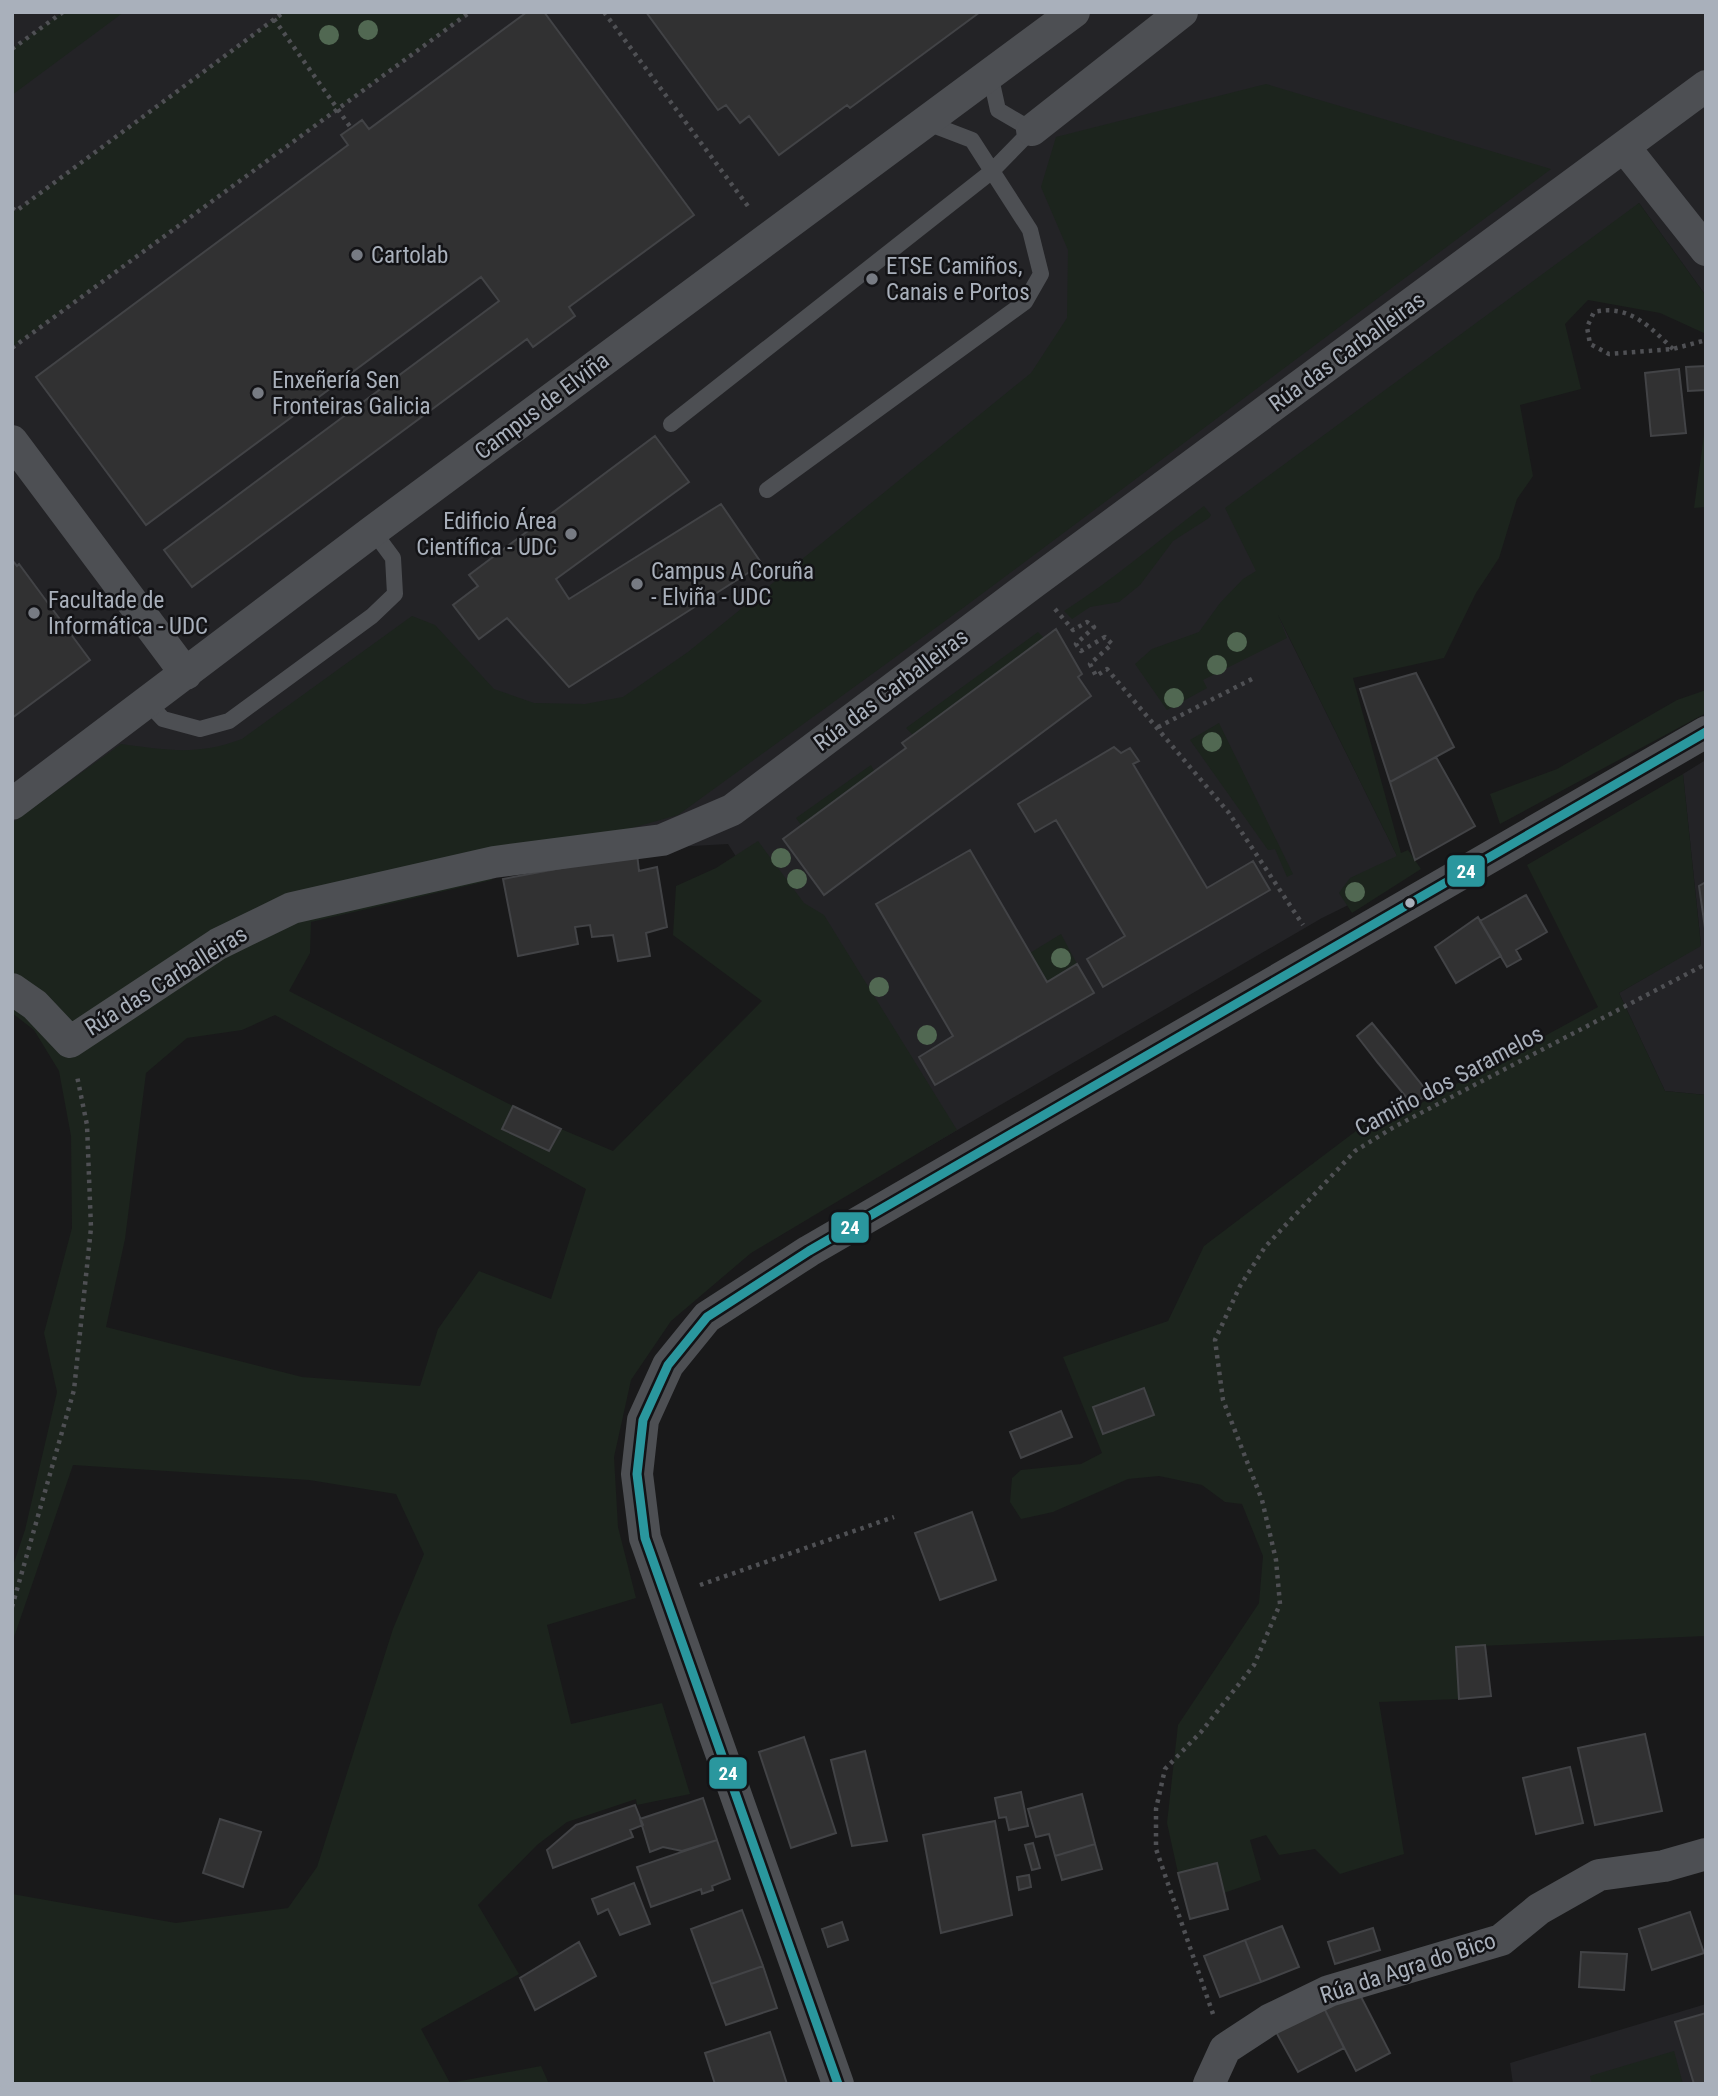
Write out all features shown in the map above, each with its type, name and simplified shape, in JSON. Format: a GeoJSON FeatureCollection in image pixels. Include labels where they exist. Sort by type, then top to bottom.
{"type":"FeatureCollection","features":[{"type":"Feature","properties":{"kind":"street","name":"Campus de Elviña"},"geometry":{"type":"LineString","coordinates":[[12,804],[373,531],[1074,12]]}},
{"type":"Feature","properties":{"kind":"street"},"geometry":{"type":"LineString","coordinates":[[1032,130],[1182,12]]}},
{"type":"Feature","properties":{"kind":"street","name":"Rúa das Carballeiras"},"geometry":{"type":"LineString","coordinates":[[70,1042],[218,944],[292,908],[494,862],[662,840],[732,810],[1033,583],[1706,86]]}},
{"type":"Feature","properties":{"kind":"street"},"geometry":{"type":"LineString","coordinates":[[1625,148],[1706,250]]}},
{"type":"Feature","properties":{"kind":"street"},"geometry":{"type":"LineString","coordinates":[[12,441],[186,674]]}},
{"type":"Feature","properties":{"kind":"street"},"geometry":{"type":"LineString","coordinates":[[838,2084],[645,1538],[636,1474],[643,1420],[668,1365],[707,1317],[809,1251],[1706,732]]}},
{"type":"Feature","properties":{"kind":"street"},"geometry":{"type":"LineString","coordinates":[[12,989],[35,1005],[70,1042]]}},
{"type":"Feature","properties":{"kind":"street","name":"Rúa da Agra do Bico"},"geometry":{"type":"LineString","coordinates":[[1225,2049],[1269,2020],[1329,1991],[1501,1940],[1539,1909],[1599,1875],[1664,1866],[1706,1854]]}},
{"type":"Feature","properties":{"kind":"street"},"geometry":{"type":"LineString","coordinates":[[1209,2084],[1225,2049]]}},
{"type":"Feature","properties":{"kind":"lane"},"geometry":{"type":"LineString","coordinates":[[671,424],[990,172],[1032,130],[998,110],[990,74]]}},
{"type":"Feature","properties":{"kind":"lane"},"geometry":{"type":"LineString","coordinates":[[767,491],[1025,302],[1041,274],[1036,245],[1030,230],[990,172],[972,140],[925,122]]}},
{"type":"Feature","properties":{"kind":"lane"},"geometry":{"type":"LineString","coordinates":[[148,703],[163,719],[200,729],[229,721],[372,616],[395,594],[393,558],[373,531]]}},
{"type":"Feature","properties":{"kind":"path"},"geometry":{"type":"LineString","coordinates":[[12,49],[63,12]]}},
{"type":"Feature","properties":{"kind":"path"},"geometry":{"type":"LineString","coordinates":[[12,208],[16,211],[284,12]]}},
{"type":"Feature","properties":{"kind":"path"},"geometry":{"type":"LineString","coordinates":[[12,348],[470,12]]}},
{"type":"Feature","properties":{"kind":"path"},"geometry":{"type":"LineString","coordinates":[[604,12],[751,210]]}},
{"type":"Feature","properties":{"kind":"path"},"geometry":{"type":"LineString","coordinates":[[274,19],[351,128]]}},
{"type":"Feature","properties":{"kind":"path"},"geometry":{"type":"LineString","coordinates":[[1673,349],[1637,316],[1607,309],[1594,313],[1587,327],[1590,344],[1609,354],[1673,349],[1706,340]]}},
{"type":"Feature","properties":{"kind":"path"},"geometry":{"type":"LineString","coordinates":[[1068,625],[1073,630],[1087,622],[1094,627],[1076,644],[1081,651],[1105,637],[1112,644],[1090,664],[1096,676],[1107,669],[1230,813],[1322,956]]}},
{"type":"Feature","properties":{"kind":"path"},"geometry":{"type":"LineString","coordinates":[[1158,727],[1254,678]]}},
{"type":"Feature","properties":{"kind":"path","name":"Camiño dos Saramelos"},"geometry":{"type":"LineString","coordinates":[[1225,2049],[1156,1849],[1156,1809],[1165,1769],[1201,1732],[1254,1665],[1280,1604],[1276,1560],[1265,1512],[1223,1400],[1215,1340],[1240,1286],[1265,1247],[1355,1152],[1394,1127],[1706,964]]}},
{"type":"Feature","properties":{"kind":"path"},"geometry":{"type":"LineString","coordinates":[[12,1607],[74,1390],[91,1228],[87,1125],[70,1042]]}},
{"type":"Feature","properties":{"kind":"path"},"geometry":{"type":"LineString","coordinates":[[665,1598],[894,1517]]}},
{"type":"Feature","properties":{"kind":"shaded area","name":"Campus A Coruña - Elviña - UDC"},"geometry":{"type":"Polygon","coordinates":[[[12,12],[1706,12],[1706,296],[1639,203],[1259,577],[1407,876],[1322,918],[923,1150],[728,844],[12,885],[12,12]]]}},
{"type":"Feature","properties":{"kind":"shaded area"},"geometry":{"type":"Polygon","coordinates":[[[63,12],[124,12],[12,95],[12,49],[63,12]]]}},
{"type":"Feature","properties":{"kind":"shaded area"},"geometry":{"type":"Polygon","coordinates":[[[284,12],[470,12],[14,346],[12,208],[16,211],[284,12]]]}},
{"type":"Feature","properties":{"kind":"shaded area"},"geometry":{"type":"Polygon","coordinates":[[[1266,84],[1551,169],[963,608],[678,815],[600,837],[488,852],[492,880],[311,922],[310,953],[289,991],[513,1106],[502,1129],[549,1151],[561,1129],[613,1151],[762,1001],[673,935],[676,886],[716,868],[758,841],[804,903],[824,915],[957,1130],[751,1253],[671,1321],[631,1380],[614,1457],[618,1527],[636,1598],[547,1625],[571,1724],[662,1703],[690,1794],[637,1805],[636,1799],[567,1822],[537,1845],[478,1905],[519,1974],[421,2029],[450,2083],[541,2066],[549,2084],[12,2084],[12,1894],[176,1923],[288,1908],[317,1867],[393,1629],[424,1554],[396,1494],[309,1480],[73,1465],[12,1643],[12,1569],[25,1530],[57,1392],[44,1333],[72,1228],[71,1136],[59,1071],[34,1030],[12,1013],[12,823],[121,744],[168,750],[196,750],[242,739],[412,616],[435,625],[494,689],[534,703],[585,704],[623,697],[688,652],[1031,373],[1067,318],[1068,250],[1041,187],[1056,137],[1266,84]],[[275,1015],[242,1030],[187,1038],[146,1073],[125,1239],[106,1327],[302,1377],[420,1386],[438,1329],[479,1271],[551,1299],[586,1189],[275,1015]]]}},
{"type":"Feature","properties":{"kind":"shaded area"},"geometry":{"type":"Polygon","coordinates":[[[1639,203],[1706,296],[1706,334],[1660,313],[1588,300],[1565,324],[1581,389],[1520,405],[1533,476],[1517,499],[1499,558],[1476,593],[1444,658],[1353,678],[1401,853],[1408,850],[1421,869],[1352,913],[1339,893],[1350,878],[1397,856],[1278,615],[1287,638],[1203,680],[1207,688],[1167,710],[1135,664],[1152,649],[1199,632],[1220,603],[1243,579],[1256,571],[1225,508],[1639,203]]]}},
{"type":"Feature","properties":{"kind":"shaded area"},"geometry":{"type":"Polygon","coordinates":[[[1706,420],[1706,507],[1694,508],[1706,420]]]}},
{"type":"Feature","properties":{"kind":"shaded area"},"geometry":{"type":"Polygon","coordinates":[[[1204,506],[1211,515],[1209,518],[1173,541],[1140,585],[1119,602],[1090,607],[1072,619],[1064,611],[1118,573],[1204,506]]]}},
{"type":"Feature","properties":{"kind":"shaded area"},"geometry":{"type":"Polygon","coordinates":[[[1038,632],[1044,638],[913,735],[906,728],[1038,632]]]}},
{"type":"Feature","properties":{"kind":"shaded area"},"geometry":{"type":"Polygon","coordinates":[[[1706,690],[1706,713],[1500,824],[1490,794],[1557,769],[1677,700],[1706,690]]]}},
{"type":"Feature","properties":{"kind":"shaded area"},"geometry":{"type":"Polygon","coordinates":[[[1219,723],[1293,874],[1287,877],[1275,849],[1268,850],[1190,740],[1219,723]]]}},
{"type":"Feature","properties":{"kind":"shaded area"},"geometry":{"type":"Polygon","coordinates":[[[1704,761],[1706,1095],[1665,1091],[1619,993],[1701,945],[1683,774],[1704,761]]]}},
{"type":"Feature","properties":{"kind":"shaded area"},"geometry":{"type":"Polygon","coordinates":[[[871,765],[874,771],[801,825],[796,818],[871,765]]]}},
{"type":"Feature","properties":{"kind":"shaded area"},"geometry":{"type":"Polygon","coordinates":[[[1683,774],[1701,946],[1619,993],[1665,1091],[1706,1095],[1706,1636],[1457,1647],[1459,1699],[1379,1702],[1404,1854],[1340,1874],[1315,1849],[1279,1855],[1266,1835],[1250,1840],[1261,1880],[1224,1893],[1217,1863],[1178,1873],[1167,1823],[1178,1725],[1259,1603],[1263,1556],[1242,1504],[1225,1502],[1202,1485],[1159,1476],[1128,1479],[1053,1512],[1021,1519],[1010,1502],[1012,1478],[1021,1470],[1081,1464],[1102,1453],[1063,1357],[1168,1321],[1204,1246],[1393,1103],[1412,1108],[1598,1007],[1527,865],[1683,774]]]}},
{"type":"Feature","properties":{"kind":"shaded area"},"geometry":{"type":"Polygon","coordinates":[[[1061,934],[1077,964],[1047,982],[1030,953],[1061,934]]]}},
{"type":"Feature","properties":{"kind":"shaded area"},"geometry":{"type":"Polygon","coordinates":[[[1706,2004],[1706,2084],[1513,2084],[1510,2063],[1706,2004]]]}},
{"type":"Feature","properties":{"kind":"shaded area"},"geometry":{"type":"Polygon","coordinates":[[[1674,2051],[1683,2084],[1592,2084],[1590,2076],[1674,2051]]]}},
{"type":"Feature","properties":{"kind":"building"},"geometry":{"type":"Polygon","coordinates":[[[527,12],[544,12],[694,215],[569,307],[575,316],[533,347],[527,339],[192,587],[164,550],[499,301],[481,277],[146,525],[36,377],[348,145],[341,135],[362,120],[369,129],[527,12]]]}},
{"type":"Feature","properties":{"kind":"building"},"geometry":{"type":"Polygon","coordinates":[[[646,12],[980,12],[850,108],[847,105],[779,155],[749,116],[740,123],[726,105],[718,110],[646,12]]]}},
{"type":"Feature","properties":{"kind":"building"},"geometry":{"type":"Polygon","coordinates":[[[1706,366],[1706,390],[1688,391],[1686,367],[1706,366]]]}},
{"type":"Feature","properties":{"kind":"building"},"geometry":{"type":"Polygon","coordinates":[[[1679,369],[1686,433],[1651,436],[1645,373],[1679,369]]]}},
{"type":"Feature","properties":{"kind":"building","name":"Edificio Área Científica - UDC"},"geometry":{"type":"Polygon","coordinates":[[[655,436],[689,482],[556,579],[569,599],[721,504],[762,564],[569,687],[507,618],[479,639],[453,605],[478,586],[469,575],[655,436]]]}},
{"type":"Feature","properties":{"kind":"building","name":"Facultade de Informática - UDC"},"geometry":{"type":"Polygon","coordinates":[[[12,560],[17,566],[19,564],[90,660],[12,718],[12,560]]]}},
{"type":"Feature","properties":{"kind":"building"},"geometry":{"type":"Polygon","coordinates":[[[1056,629],[1082,674],[1078,677],[1091,696],[824,895],[783,839],[906,748],[902,743],[1056,629]]]}},
{"type":"Feature","properties":{"kind":"building"},"geometry":{"type":"Polygon","coordinates":[[[1416,673],[1454,747],[1390,782],[1360,689],[1416,673]]]}},
{"type":"Feature","properties":{"kind":"building"},"geometry":{"type":"Polygon","coordinates":[[[1114,747],[1121,753],[1130,748],[1139,761],[1133,764],[1207,888],[1253,861],[1270,890],[1103,987],[1087,959],[1125,936],[1056,820],[1035,832],[1018,804],[1114,747]]]}},
{"type":"Feature","properties":{"kind":"building"},"geometry":{"type":"Polygon","coordinates":[[[1436,757],[1475,826],[1415,860],[1390,782],[1436,757]]]}},
{"type":"Feature","properties":{"kind":"building"},"geometry":{"type":"Polygon","coordinates":[[[970,850],[1047,982],[1077,964],[1094,993],[935,1085],[919,1057],[953,1036],[876,904],[970,850]]]}},
{"type":"Feature","properties":{"kind":"building"},"geometry":{"type":"Polygon","coordinates":[[[637,854],[639,871],[657,867],[667,927],[646,933],[650,956],[618,961],[613,935],[592,937],[590,925],[575,927],[578,944],[518,956],[503,879],[637,854]]]}},
{"type":"Feature","properties":{"kind":"building"},"geometry":{"type":"Polygon","coordinates":[[[1706,882],[1706,935],[1699,886],[1706,882]]]}},
{"type":"Feature","properties":{"kind":"building"},"geometry":{"type":"Polygon","coordinates":[[[1526,895],[1547,932],[1516,950],[1521,959],[1507,967],[1480,921],[1526,895]]]}},
{"type":"Feature","properties":{"kind":"building"},"geometry":{"type":"Polygon","coordinates":[[[1478,917],[1501,956],[1456,983],[1435,947],[1478,917]]]}},
{"type":"Feature","properties":{"kind":"building"},"geometry":{"type":"Polygon","coordinates":[[[1372,1023],[1430,1095],[1411,1103],[1378,1063],[1357,1036],[1372,1023]]]}},
{"type":"Feature","properties":{"kind":"building"},"geometry":{"type":"Polygon","coordinates":[[[513,1106],[561,1129],[549,1151],[502,1129],[513,1106]]]}},
{"type":"Feature","properties":{"kind":"building"},"geometry":{"type":"Polygon","coordinates":[[[1144,1388],[1154,1415],[1103,1434],[1093,1407],[1144,1388]]]}},
{"type":"Feature","properties":{"kind":"building"},"geometry":{"type":"Polygon","coordinates":[[[1061,1411],[1072,1437],[1021,1458],[1010,1432],[1061,1411]]]}},
{"type":"Feature","properties":{"kind":"building"},"geometry":{"type":"Polygon","coordinates":[[[972,1512],[996,1580],[940,1600],[915,1533],[972,1512]]]}},
{"type":"Feature","properties":{"kind":"building"},"geometry":{"type":"Polygon","coordinates":[[[1485,1645],[1491,1696],[1459,1699],[1456,1647],[1485,1645]]]}},
{"type":"Feature","properties":{"kind":"building"},"geometry":{"type":"Polygon","coordinates":[[[1645,1734],[1662,1811],[1595,1825],[1578,1748],[1645,1734]]]}},
{"type":"Feature","properties":{"kind":"building"},"geometry":{"type":"Polygon","coordinates":[[[804,1737],[836,1833],[791,1848],[759,1752],[804,1737]]]}},
{"type":"Feature","properties":{"kind":"building"},"geometry":{"type":"Polygon","coordinates":[[[865,1751],[887,1841],[852,1846],[831,1760],[865,1751]]]}},
{"type":"Feature","properties":{"kind":"building"},"geometry":{"type":"Polygon","coordinates":[[[1570,1767],[1583,1823],[1536,1834],[1523,1778],[1570,1767]]]}},
{"type":"Feature","properties":{"kind":"building"},"geometry":{"type":"Polygon","coordinates":[[[1021,1792],[1028,1826],[1009,1830],[1006,1817],[999,1818],[995,1798],[1021,1792]]]}},
{"type":"Feature","properties":{"kind":"building"},"geometry":{"type":"Polygon","coordinates":[[[1082,1794],[1095,1844],[1055,1856],[1049,1834],[1036,1837],[1028,1809],[1082,1794]]]}},
{"type":"Feature","properties":{"kind":"building"},"geometry":{"type":"Polygon","coordinates":[[[703,1798],[717,1840],[682,1851],[663,1847],[650,1852],[640,1819],[703,1798]]]}},
{"type":"Feature","properties":{"kind":"building"},"geometry":{"type":"Polygon","coordinates":[[[635,1805],[643,1825],[630,1830],[633,1837],[553,1868],[547,1850],[576,1825],[635,1805]]]}},
{"type":"Feature","properties":{"kind":"building"},"geometry":{"type":"Polygon","coordinates":[[[220,1819],[261,1832],[243,1887],[203,1873],[220,1819]]]}},
{"type":"Feature","properties":{"kind":"building"},"geometry":{"type":"Polygon","coordinates":[[[995,1821],[1012,1915],[941,1933],[923,1835],[995,1821]]]}},
{"type":"Feature","properties":{"kind":"building"},"geometry":{"type":"Polygon","coordinates":[[[717,1840],[730,1879],[712,1886],[713,1890],[702,1894],[701,1889],[651,1907],[637,1867],[717,1840]]]}},
{"type":"Feature","properties":{"kind":"building"},"geometry":{"type":"Polygon","coordinates":[[[1033,1843],[1040,1868],[1032,1870],[1025,1845],[1033,1843]]]}},
{"type":"Feature","properties":{"kind":"building"},"geometry":{"type":"Polygon","coordinates":[[[1095,1844],[1102,1869],[1062,1880],[1055,1856],[1095,1844]]]}},
{"type":"Feature","properties":{"kind":"building"},"geometry":{"type":"Polygon","coordinates":[[[1217,1863],[1228,1909],[1190,1919],[1178,1873],[1217,1863]]]}},
{"type":"Feature","properties":{"kind":"building"},"geometry":{"type":"Polygon","coordinates":[[[1029,1875],[1031,1887],[1019,1890],[1017,1877],[1029,1875]]]}},
{"type":"Feature","properties":{"kind":"building"},"geometry":{"type":"Polygon","coordinates":[[[634,1883],[650,1924],[620,1935],[608,1909],[598,1914],[592,1899],[634,1883]]]}},
{"type":"Feature","properties":{"kind":"building"},"geometry":{"type":"Polygon","coordinates":[[[742,1910],[763,1966],[711,1984],[691,1929],[742,1910]]]}},
{"type":"Feature","properties":{"kind":"building"},"geometry":{"type":"Polygon","coordinates":[[[1690,1912],[1704,1953],[1652,1970],[1639,1929],[1690,1912]]]}},
{"type":"Feature","properties":{"kind":"building"},"geometry":{"type":"Polygon","coordinates":[[[842,1922],[848,1940],[828,1947],[822,1929],[842,1922]]]}},
{"type":"Feature","properties":{"kind":"building"},"geometry":{"type":"Polygon","coordinates":[[[1282,1926],[1299,1967],[1261,1982],[1245,1940],[1282,1926]]]}},
{"type":"Feature","properties":{"kind":"building"},"geometry":{"type":"Polygon","coordinates":[[[1373,1928],[1380,1950],[1335,1964],[1328,1942],[1373,1928]]]}},
{"type":"Feature","properties":{"kind":"building"},"geometry":{"type":"Polygon","coordinates":[[[1245,1940],[1261,1982],[1220,1997],[1204,1956],[1245,1940]]]}},
{"type":"Feature","properties":{"kind":"building"},"geometry":{"type":"Polygon","coordinates":[[[579,1942],[596,1976],[535,2010],[520,1978],[579,1942]]]}},
{"type":"Feature","properties":{"kind":"building"},"geometry":{"type":"Polygon","coordinates":[[[1581,1952],[1627,1954],[1624,1990],[1579,1987],[1581,1952]]]}},
{"type":"Feature","properties":{"kind":"building"},"geometry":{"type":"Polygon","coordinates":[[[763,1966],[777,2008],[726,2025],[711,1984],[763,1966]]]}},
{"type":"Feature","properties":{"kind":"building"},"geometry":{"type":"Polygon","coordinates":[[[1357,1989],[1390,2053],[1356,2071],[1323,2006],[1357,1989]]]}},
{"type":"Feature","properties":{"kind":"building"},"geometry":{"type":"Polygon","coordinates":[[[1323,2006],[1344,2048],[1298,2072],[1275,2030],[1323,2006]]]}},
{"type":"Feature","properties":{"kind":"building"},"geometry":{"type":"Polygon","coordinates":[[[1706,2013],[1706,2084],[1694,2084],[1675,2022],[1706,2013]]]}},
{"type":"Feature","properties":{"kind":"building"},"geometry":{"type":"Polygon","coordinates":[[[770,2032],[787,2084],[715,2084],[705,2053],[770,2032]]]}},
{"type":"Feature","properties":{"kind":"transit line","name":"24"},"geometry":{"type":"LineString","coordinates":[[838,2084],[645,1538],[637,1474],[643,1420],[668,1365],[707,1317],[809,1251],[1706,732]]}},
{"type":"Feature","properties":{"kind":"place","name":"Cartolab"},"geometry":{"type":"Point","coordinates":[357,255]}},
{"type":"Feature","properties":{"kind":"place","name":"ETSE Camiños, Canais e Portos"},"geometry":{"type":"Point","coordinates":[872,279]}},
{"type":"Feature","properties":{"kind":"place","name":"Enxeñería Sen Fronteiras Galicia"},"geometry":{"type":"Point","coordinates":[258,393]}},
{"type":"Feature","properties":{"kind":"place","name":"Edificio Área Científica - UDC"},"geometry":{"type":"Point","coordinates":[571,534]}},
{"type":"Feature","properties":{"kind":"place","name":"Campus A Coruña - Elviña - UDC"},"geometry":{"type":"Point","coordinates":[637,584]}},
{"type":"Feature","properties":{"kind":"place","name":"Facultade de Informática - UDC"},"geometry":{"type":"Point","coordinates":[34,613]}}]}
